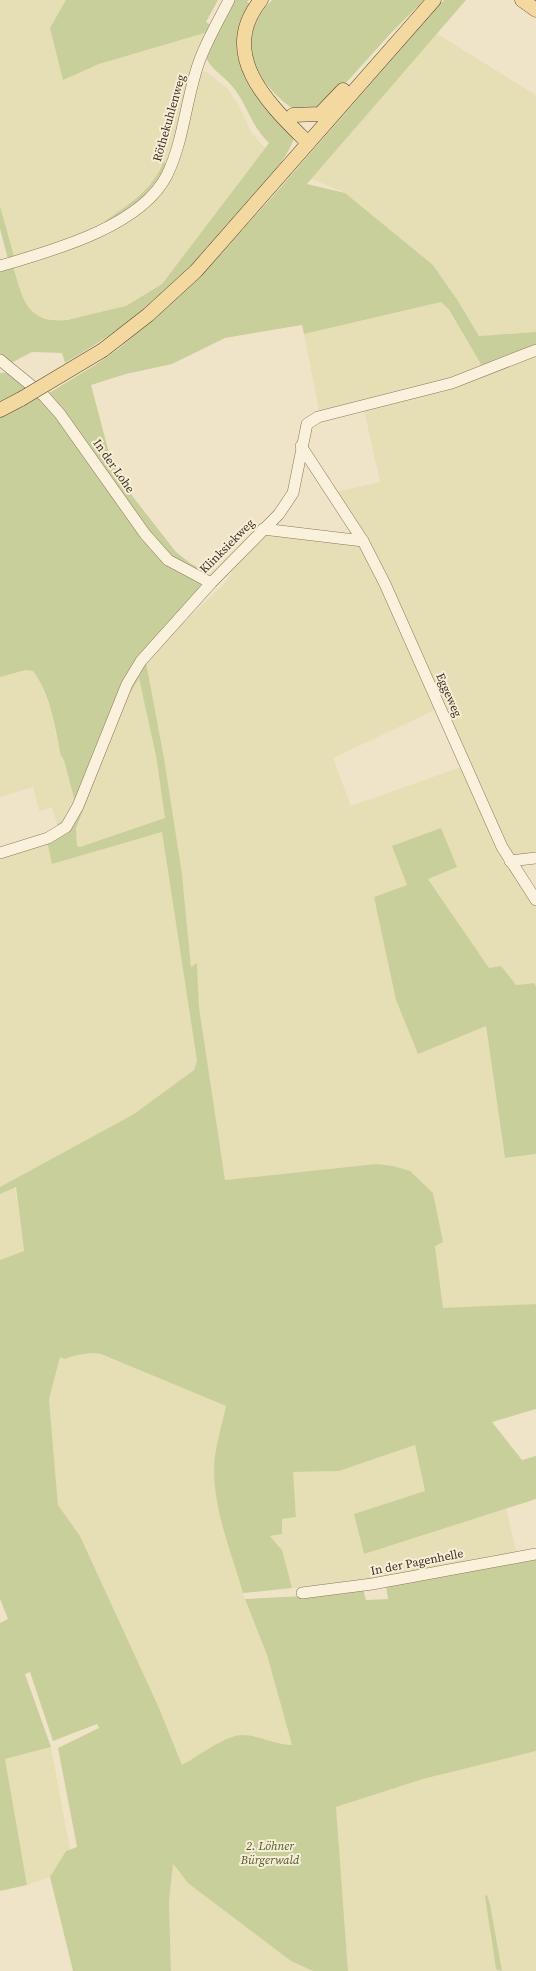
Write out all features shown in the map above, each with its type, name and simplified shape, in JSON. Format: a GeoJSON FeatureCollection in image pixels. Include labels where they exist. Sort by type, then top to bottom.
{"type":"FeatureCollection","features":[{"type":"Feature","properties":{"kind":"main road"},"geometry":{"type":"LineString","coordinates":[[261,0],[255,7],[245,30],[245,57],[253,80],[280,115],[312,138]]}},
{"type":"Feature","properties":{"kind":"main road"},"geometry":{"type":"LineString","coordinates":[[0,410],[102,350],[148,315],[196,271],[434,0]]}},
{"type":"Feature","properties":{"kind":"main road"},"geometry":{"type":"LineString","coordinates":[[522,0],[536,10]]}},
{"type":"Feature","properties":{"kind":"main road"},"geometry":{"type":"LineString","coordinates":[[293,115],[320,114],[389,40],[419,16]]}},
{"type":"Feature","properties":{"kind":"main road"},"geometry":{"type":"LineString","coordinates":[[253,80],[293,115],[312,138]]}},
{"type":"Feature","properties":{"kind":"street","name":"Röthekuhlenweg"},"geometry":{"type":"LineString","coordinates":[[0,266],[74,242],[104,229],[128,216],[158,188],[167,176],[176,152],[199,62],[229,0]]}},
{"type":"Feature","properties":{"kind":"street","name":"Klinksiekweg"},"geometry":{"type":"LineString","coordinates":[[0,853],[48,838],[66,827],[78,806],[132,676],[141,661],[210,582],[279,514],[293,493],[307,424],[318,417],[452,383],[536,350]]}},
{"type":"Feature","properties":{"kind":"street","name":"In der Lohe"},"geometry":{"type":"LineString","coordinates":[[0,360],[44,396],[60,414],[145,534],[168,560],[210,582]]}},
{"type":"Feature","properties":{"kind":"street","name":"Eggeweg"},"geometry":{"type":"LineString","coordinates":[[302,446],[363,541],[389,593],[498,838],[510,861],[536,900]]}},
{"type":"Feature","properties":{"kind":"street"},"geometry":{"type":"LineString","coordinates":[[263,530],[363,541]]}},
{"type":"Feature","properties":{"kind":"street"},"geometry":{"type":"LineString","coordinates":[[510,861],[536,858]]}},
{"type":"Feature","properties":{"kind":"street","name":"In der Pagenhelle"},"geometry":{"type":"LineString","coordinates":[[302,1593],[372,1584],[536,1554]]}},
{"type":"Feature","properties":{"kind":"shaded area"},"geometry":{"type":"Polygon","coordinates":[[[0,0],[66,0],[63,79],[99,64],[208,32],[167,164],[163,162],[156,177],[127,205],[104,222],[75,236],[14,256],[0,206],[0,0]]]}},
{"type":"Feature","properties":{"kind":"shaded area"},"geometry":{"type":"Polygon","coordinates":[[[436,33],[536,95],[536,332],[479,336],[433,265],[345,193],[312,179],[436,33]]]}},
{"type":"Feature","properties":{"kind":"shaded area"},"geometry":{"type":"Polygon","coordinates":[[[205,71],[227,88],[239,106],[251,132],[265,148],[162,284],[126,306],[106,312],[59,321],[36,316],[25,303],[13,266],[56,254],[109,234],[134,217],[159,194],[174,176],[186,137],[199,79],[201,73],[205,71]]]}},
{"type":"Feature","properties":{"kind":"shaded area"},"geometry":{"type":"Polygon","coordinates":[[[441,302],[448,310],[482,366],[536,344],[536,855],[506,859],[536,904],[536,986],[534,983],[516,985],[489,969],[428,878],[374,897],[418,1053],[486,1026],[505,1158],[536,1154],[536,1304],[443,1309],[435,1245],[376,1164],[225,1180],[199,1007],[197,964],[191,967],[182,874],[164,758],[146,665],[176,630],[224,584],[242,557],[270,531],[366,541],[336,492],[380,482],[364,410],[321,420],[304,334],[441,302]],[[435,710],[333,758],[351,806],[461,767],[435,710]]]}},
{"type":"Feature","properties":{"kind":"shaded area"},"geometry":{"type":"Polygon","coordinates":[[[26,670],[33,671],[40,680],[51,711],[61,756],[64,760],[76,806],[68,818],[57,824],[52,807],[39,811],[33,787],[0,797],[0,677],[26,670]]]}},
{"type":"Feature","properties":{"kind":"shaded area"},"geometry":{"type":"Polygon","coordinates":[[[139,677],[156,756],[165,819],[116,836],[80,847],[77,846],[76,831],[129,695],[139,677]]]}},
{"type":"Feature","properties":{"kind":"shaded area"},"geometry":{"type":"Polygon","coordinates":[[[162,832],[197,1061],[194,1070],[134,1114],[0,1187],[0,855],[47,841],[52,864],[162,832]]]}},
{"type":"Feature","properties":{"kind":"shaded area"},"geometry":{"type":"Polygon","coordinates":[[[15,1187],[24,1251],[0,1260],[0,1194],[15,1187]]]}},
{"type":"Feature","properties":{"kind":"shaded area"},"geometry":{"type":"Polygon","coordinates":[[[89,1353],[101,1354],[226,1406],[214,1467],[218,1506],[245,1599],[267,1655],[292,1745],[281,1745],[253,1737],[228,1739],[182,1765],[159,1708],[80,1536],[58,1505],[49,1399],[60,1356],[65,1359],[89,1353]]]}},
{"type":"Feature","properties":{"kind":"shaded area"},"geometry":{"type":"Polygon","coordinates":[[[415,1445],[425,1491],[355,1514],[364,1554],[506,1508],[517,1555],[372,1581],[292,1588],[279,1545],[270,1536],[282,1526],[282,1519],[296,1517],[292,1472],[339,1471],[415,1445]]]}},
{"type":"Feature","properties":{"kind":"shaded area"},"geometry":{"type":"Polygon","coordinates":[[[51,1747],[70,1849],[66,1851],[50,1877],[27,1885],[5,1759],[51,1747]]]}},
{"type":"Feature","properties":{"kind":"shaded area"},"geometry":{"type":"Polygon","coordinates":[[[536,1751],[536,1971],[502,1971],[490,1904],[490,1935],[496,1971],[348,1971],[336,1807],[423,1779],[536,1751]]]}},
{"type":"Feature","properties":{"kind":"shaded area"},"geometry":{"type":"Polygon","coordinates":[[[172,1863],[179,1873],[291,1961],[313,1971],[171,1971],[169,1901],[172,1863]]]}},
{"type":"Feature","properties":{"kind":"green space"},"geometry":{"type":"Polygon","coordinates":[[[66,0],[218,0],[206,22],[211,25],[208,32],[99,64],[63,80],[50,28],[66,0]]]}},
{"type":"Feature","properties":{"kind":"green space"},"geometry":{"type":"Polygon","coordinates":[[[235,0],[249,0],[247,2],[252,5],[240,33],[238,48],[244,75],[261,99],[290,131],[294,138],[291,146],[276,169],[204,253],[167,291],[135,317],[65,363],[62,353],[32,352],[11,363],[0,354],[0,271],[13,266],[23,298],[34,313],[42,318],[67,320],[126,306],[162,284],[269,143],[257,129],[242,100],[229,82],[217,72],[206,57],[235,0]]]}},
{"type":"Feature","properties":{"kind":"green space"},"geometry":{"type":"Polygon","coordinates":[[[272,0],[424,0],[392,32],[325,106],[296,111],[269,87],[260,74],[254,60],[251,45],[253,30],[260,15],[272,0]]]}},
{"type":"Feature","properties":{"kind":"green space","name":"2. Löhner Bürgerwald"},"geometry":{"type":"Polygon","coordinates":[[[444,0],[466,0],[307,184],[345,193],[433,265],[479,336],[536,332],[536,344],[482,366],[449,310],[441,302],[304,334],[302,325],[225,338],[172,364],[126,374],[91,385],[108,449],[133,497],[176,552],[190,563],[208,573],[195,595],[144,652],[164,758],[182,874],[191,967],[197,963],[199,1007],[225,1180],[376,1164],[410,1171],[433,1193],[443,1242],[435,1246],[443,1308],[536,1304],[536,1409],[492,1422],[522,1460],[536,1456],[536,1499],[364,1554],[354,1514],[425,1491],[415,1445],[339,1471],[293,1472],[296,1517],[282,1519],[282,1534],[270,1536],[282,1550],[292,1588],[243,1593],[224,1533],[215,1486],[215,1454],[226,1406],[101,1354],[92,1353],[65,1359],[60,1357],[49,1399],[58,1505],[80,1536],[159,1708],[182,1765],[220,1742],[235,1736],[248,1735],[292,1745],[267,1655],[245,1599],[303,1596],[363,1589],[366,1600],[388,1599],[386,1585],[536,1557],[536,1751],[423,1779],[336,1807],[348,1971],[313,1971],[291,1961],[188,1883],[173,1864],[169,1901],[171,1971],[73,1971],[50,1877],[66,1851],[77,1847],[58,1748],[99,1728],[97,1724],[53,1741],[30,1672],[25,1674],[51,1747],[5,1759],[27,1885],[0,1891],[0,1623],[8,1619],[0,1599],[0,1260],[24,1251],[16,1187],[0,1194],[0,1187],[134,1114],[194,1070],[197,1061],[162,832],[52,864],[47,841],[60,833],[57,824],[68,818],[76,806],[64,760],[61,756],[48,701],[33,671],[26,670],[0,677],[0,373],[10,372],[60,406],[49,393],[117,350],[196,281],[444,0]],[[139,678],[129,695],[76,829],[77,846],[80,847],[165,818],[156,756],[139,678]]]}},
{"type":"Feature","properties":{"kind":"green space"},"geometry":{"type":"Polygon","coordinates":[[[163,162],[167,164],[148,192],[133,206],[105,225],[104,222],[146,189],[159,172],[163,162]]]}},
{"type":"Feature","properties":{"kind":"green space"},"geometry":{"type":"Polygon","coordinates":[[[0,206],[14,256],[8,259],[0,229],[0,206]]]}},
{"type":"Feature","properties":{"kind":"green space"},"geometry":{"type":"Polygon","coordinates":[[[441,828],[457,867],[428,879],[489,968],[501,966],[516,985],[534,983],[536,986],[536,1154],[505,1158],[486,1026],[418,1054],[396,1000],[374,897],[407,885],[392,846],[441,828]]]}},
{"type":"Feature","properties":{"kind":"green space"},"geometry":{"type":"Polygon","coordinates":[[[487,1895],[502,1971],[496,1970],[485,1896],[487,1895]]]}}]}
